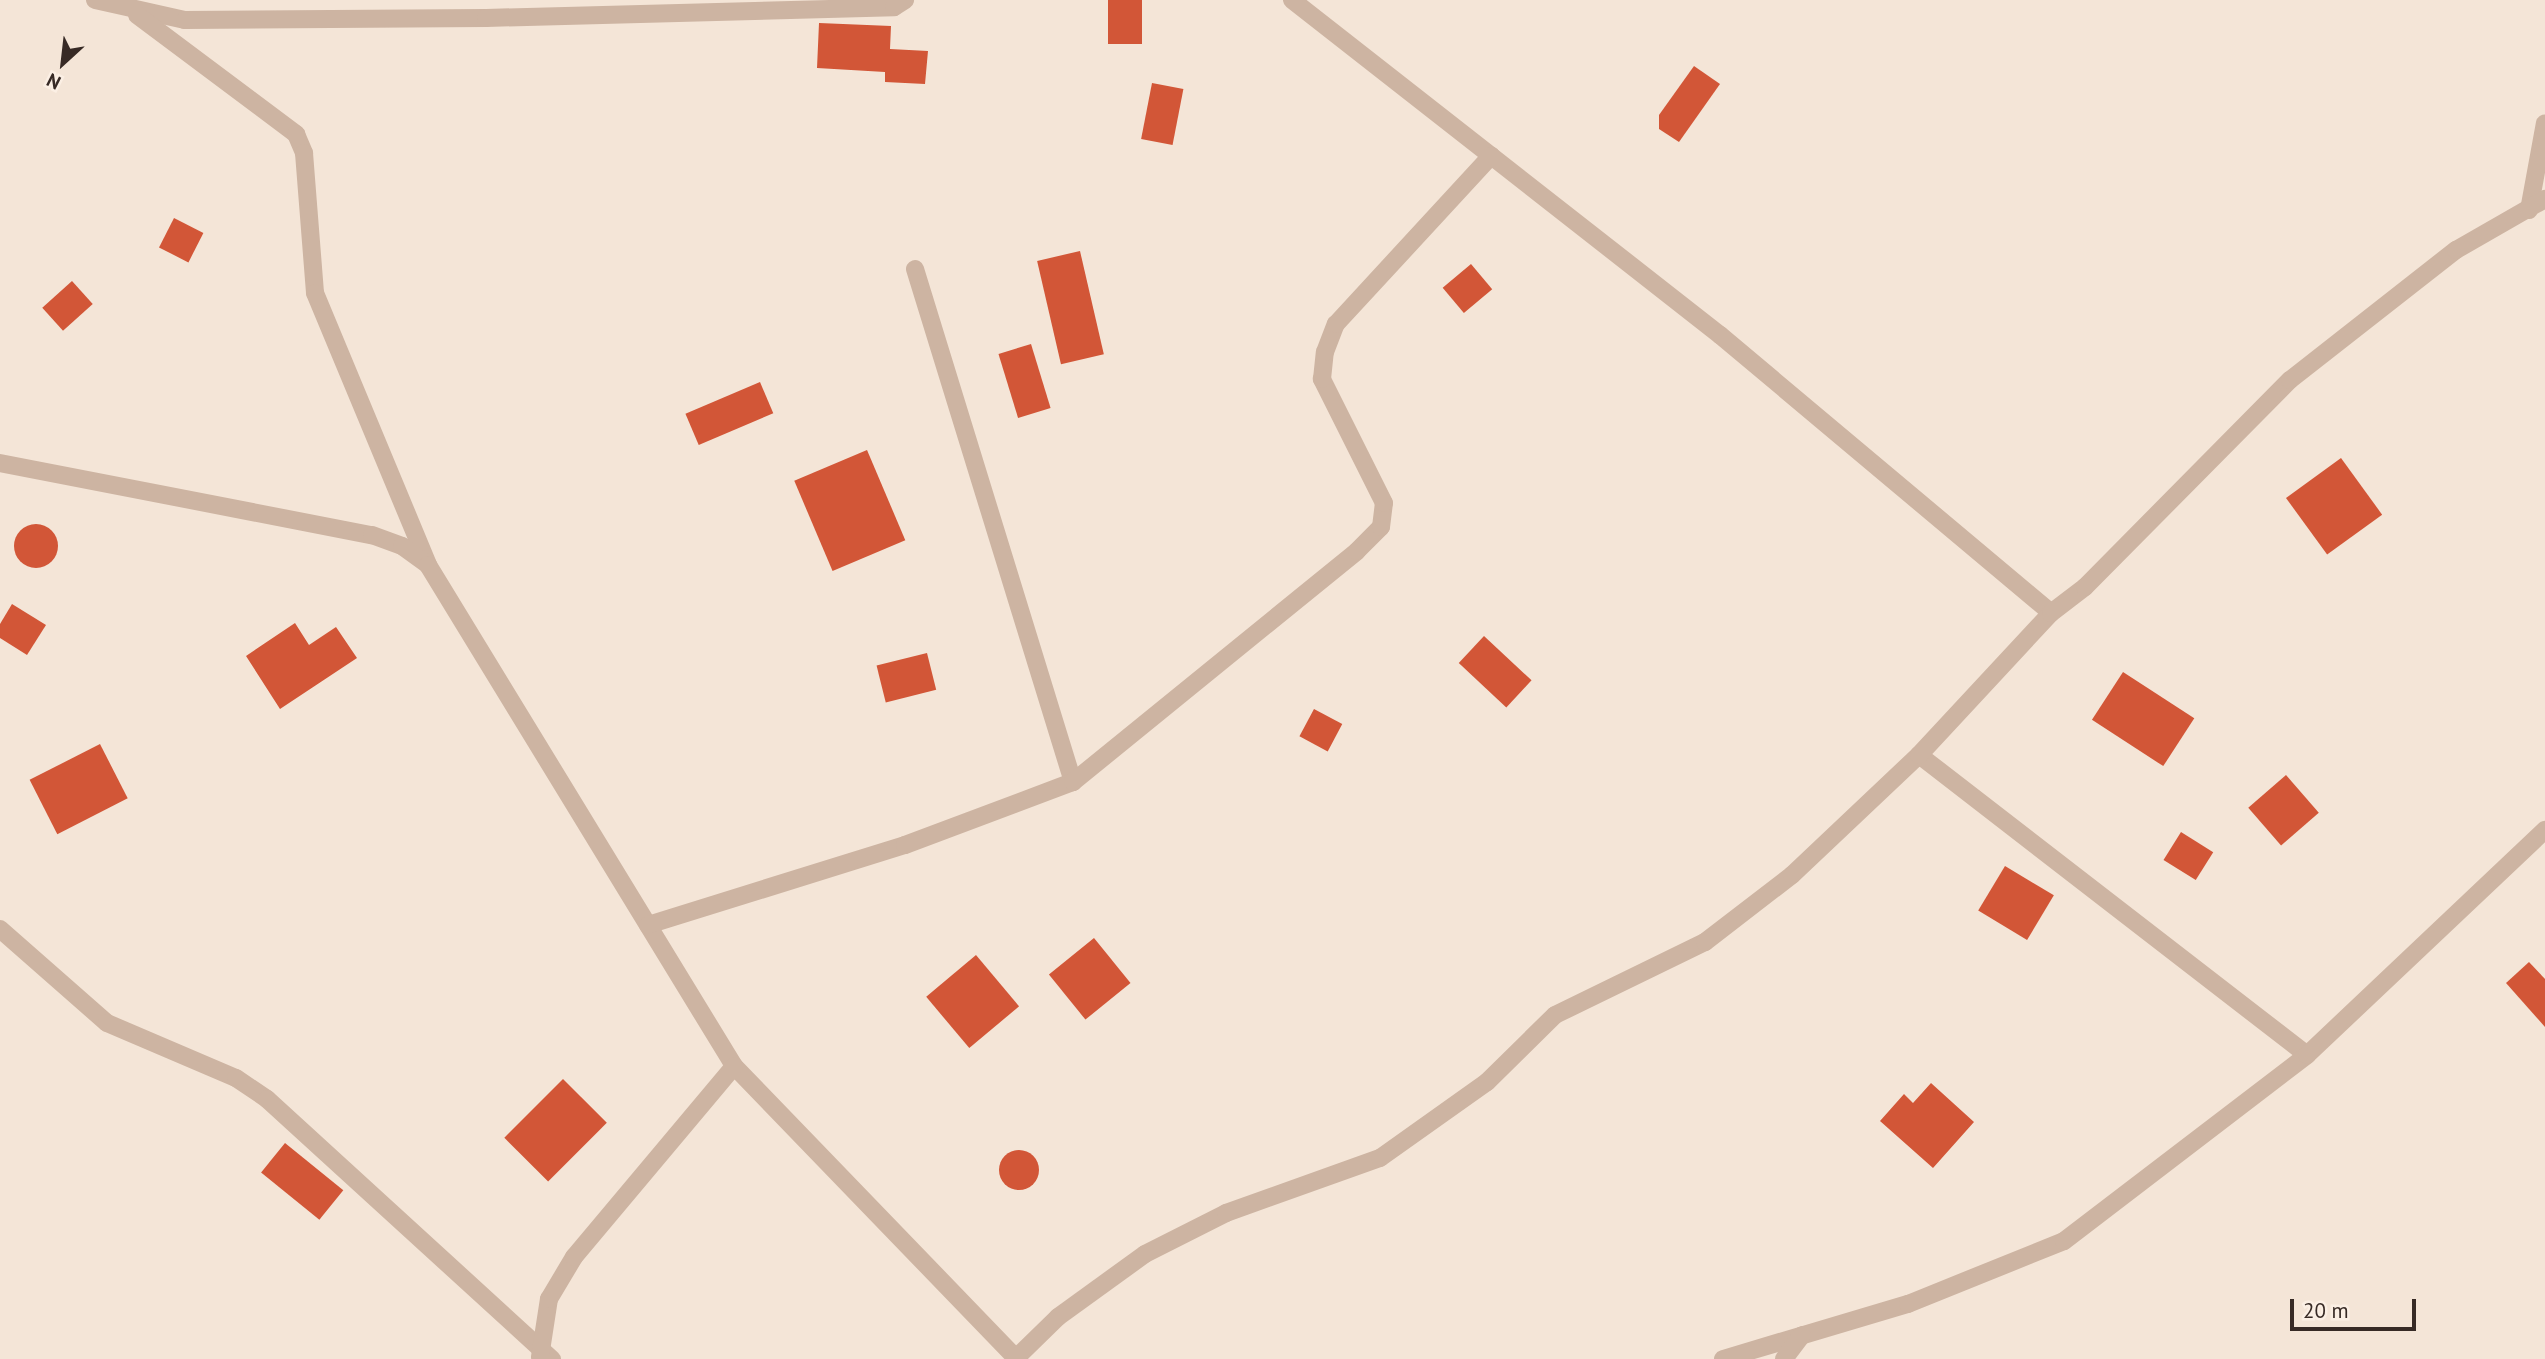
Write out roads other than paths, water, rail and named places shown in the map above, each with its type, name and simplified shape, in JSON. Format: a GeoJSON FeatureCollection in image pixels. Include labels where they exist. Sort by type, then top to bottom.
{"type":"FeatureCollection","features":[{"type":"Feature","properties":{"kind":"street"},"geometry":{"type":"LineString","coordinates":[[95,0],[133,6],[185,20],[527,8],[894,7],[905,0]]}},
{"type":"Feature","properties":{"kind":"street"},"geometry":{"type":"LineString","coordinates":[[1292,0],[1720,335],[2051,613]]}},
{"type":"Feature","properties":{"kind":"street"},"geometry":{"type":"LineString","coordinates":[[133,6],[296,134],[304,153],[315,293],[428,565],[734,1066],[1016,1359],[1058,1317],[1145,1254],[1226,1213],[1380,1158],[1487,1082],[1555,1016],[1704,942],[1792,875],[1919,755],[2051,613],[2085,587],[2290,380],[2456,250],[2545,200]]}},
{"type":"Feature","properties":{"kind":"street"},"geometry":{"type":"LineString","coordinates":[[2529,210],[2545,123]]}},
{"type":"Feature","properties":{"kind":"street"},"geometry":{"type":"LineString","coordinates":[[648,925],[905,845],[1073,782],[1381,527],[1384,503],[1322,379],[1325,352],[1336,324],[1491,156]]}},
{"type":"Feature","properties":{"kind":"street"},"geometry":{"type":"LineString","coordinates":[[915,269],[1073,782]]}},
{"type":"Feature","properties":{"kind":"street"},"geometry":{"type":"LineString","coordinates":[[0,463],[372,535],[402,546],[428,565]]}},
{"type":"Feature","properties":{"kind":"street"},"geometry":{"type":"LineString","coordinates":[[1919,755],[2307,1055]]}},
{"type":"Feature","properties":{"kind":"street"},"geometry":{"type":"LineString","coordinates":[[1723,1359],[1908,1304],[2064,1241],[2307,1055],[2545,830]]}},
{"type":"Feature","properties":{"kind":"street"},"geometry":{"type":"LineString","coordinates":[[0,929],[107,1023],[236,1078],[267,1099],[545,1357]]}},
{"type":"Feature","properties":{"kind":"street"},"geometry":{"type":"LineString","coordinates":[[545,1357],[549,1299],[574,1257],[734,1066]]}},
{"type":"Feature","properties":{"kind":"street"},"geometry":{"type":"LineString","coordinates":[[1784,1359],[1802,1335]]}}]}
